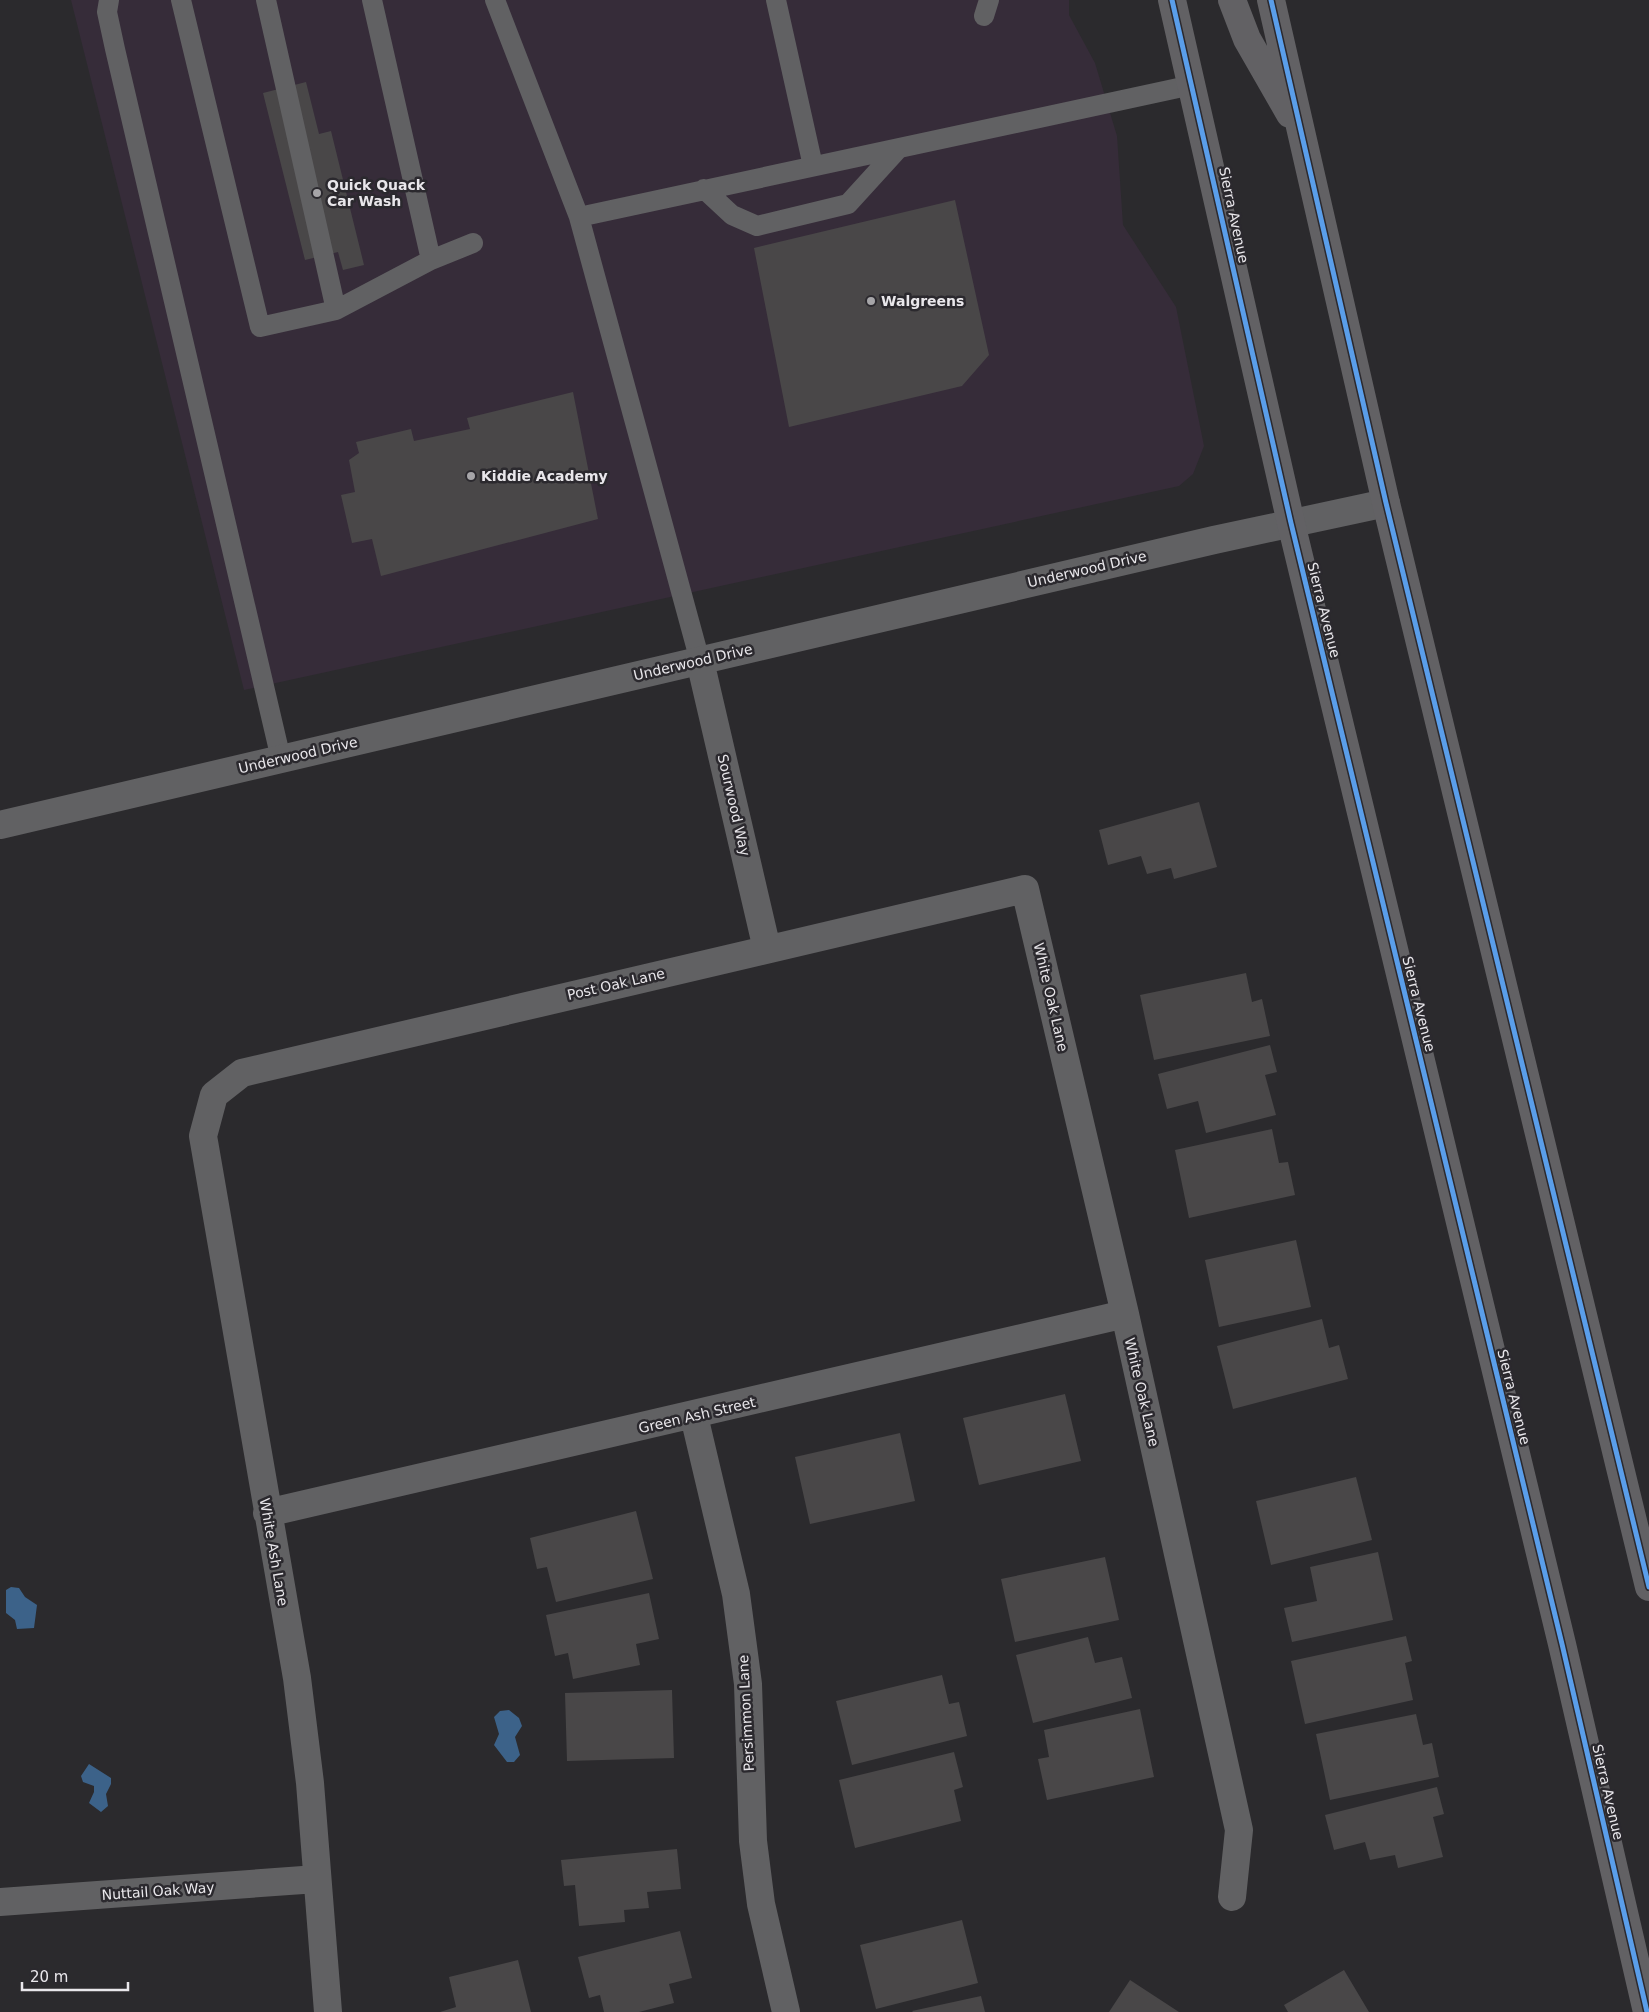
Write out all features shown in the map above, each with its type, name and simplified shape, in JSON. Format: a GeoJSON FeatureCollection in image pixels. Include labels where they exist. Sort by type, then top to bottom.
{"type":"FeatureCollection","features":[{"type":"Feature","properties":{"kind":"main road","name":"Sierra Avenue"},"geometry":{"type":"LineString","coordinates":[[1172,0],[1291,523],[1562,1644],[1647,2012]]}},
{"type":"Feature","properties":{"kind":"main road"},"geometry":{"type":"LineString","coordinates":[[1232,0],[1247,40],[1304,136]]}},
{"type":"Feature","properties":{"kind":"main road"},"geometry":{"type":"LineString","coordinates":[[1271,0],[1304,136],[1386,503],[1649,1588]]}},
{"type":"Feature","properties":{"kind":"street","name":"Underwood Drive"},"geometry":{"type":"LineString","coordinates":[[0,825],[1291,523],[1386,503]]}},
{"type":"Feature","properties":{"kind":"street","name":"Sourwood Way"},"geometry":{"type":"LineString","coordinates":[[700,661],[768,948]]}},
{"type":"Feature","properties":{"kind":"street","name":"Post Oak Lane"},"geometry":{"type":"LineString","coordinates":[[214,1095],[242,1073],[1025,889]]}},
{"type":"Feature","properties":{"kind":"street","name":"White Oak Lane"},"geometry":{"type":"LineString","coordinates":[[1025,889],[1125,1314],[1240,1830],[1232,1897]]}},
{"type":"Feature","properties":{"kind":"street","name":"White Ash Lane"},"geometry":{"type":"LineString","coordinates":[[214,1095],[203,1136],[303,1724],[328,2012]]}},
{"type":"Feature","properties":{"kind":"street","name":"Green Ash Street"},"geometry":{"type":"LineString","coordinates":[[267,1513],[694,1416],[1125,1314]]}},
{"type":"Feature","properties":{"kind":"street","name":"Persimmon Lane"},"geometry":{"type":"LineString","coordinates":[[694,1416],[736,1594],[748,1684],[753,1841],[761,1904],[786,2012]]}},
{"type":"Feature","properties":{"kind":"street","name":"Nuttail Oak Way"},"geometry":{"type":"LineString","coordinates":[[0,1902],[317,1879]]}},
{"type":"Feature","properties":{"kind":"lane"},"geometry":{"type":"LineString","coordinates":[[109,0],[108,12],[115,49],[281,759]]}},
{"type":"Feature","properties":{"kind":"lane"},"geometry":{"type":"LineString","coordinates":[[181,0],[260,327],[336,310],[431,260],[473,243]]}},
{"type":"Feature","properties":{"kind":"lane"},"geometry":{"type":"LineString","coordinates":[[266,0],[336,310]]}},
{"type":"Feature","properties":{"kind":"lane"},"geometry":{"type":"LineString","coordinates":[[372,0],[431,260]]}},
{"type":"Feature","properties":{"kind":"lane"},"geometry":{"type":"LineString","coordinates":[[495,0],[579,216],[700,661]]}},
{"type":"Feature","properties":{"kind":"lane"},"geometry":{"type":"LineString","coordinates":[[776,0],[813,166]]}},
{"type":"Feature","properties":{"kind":"lane"},"geometry":{"type":"LineString","coordinates":[[579,216],[1192,85]]}},
{"type":"Feature","properties":{"kind":"lane"},"geometry":{"type":"LineString","coordinates":[[704,190],[732,215],[757,226],[848,204],[899,148]]}},
{"type":"Feature","properties":{"kind":"shaded area"},"geometry":{"type":"Polygon","coordinates":[[[71,0],[1069,0],[1069,15],[1095,63],[1117,136],[1123,225],[1176,307],[1204,446],[1193,474],[1179,486],[244,690],[71,0]]]}},
{"type":"Feature","properties":{"kind":"water"},"geometry":{"type":"Polygon","coordinates":[[[11,1587],[19,1588],[25,1597],[37,1605],[34,1628],[17,1629],[15,1620],[6,1613],[6,1590],[11,1587]]]}},
{"type":"Feature","properties":{"kind":"water"},"geometry":{"type":"Polygon","coordinates":[[[509,1710],[519,1718],[522,1726],[515,1737],[520,1755],[514,1762],[507,1762],[494,1745],[499,1734],[494,1717],[500,1711],[509,1710]]]}},
{"type":"Feature","properties":{"kind":"water"},"geometry":{"type":"Polygon","coordinates":[[[89,1764],[111,1778],[111,1784],[106,1794],[108,1806],[101,1812],[89,1803],[94,1792],[94,1786],[83,1782],[81,1776],[89,1764]]]}},
{"type":"Feature","properties":{"kind":"building","name":"Quick Quack Car Wash"},"geometry":{"type":"Polygon","coordinates":[[[306,82],[319,134],[331,131],[364,265],[343,270],[338,252],[305,260],[263,93],[306,82]]]}},
{"type":"Feature","properties":{"kind":"building","name":"Walgreens"},"geometry":{"type":"Polygon","coordinates":[[[955,200],[989,355],[962,386],[789,427],[754,248],[955,200]]]}},
{"type":"Feature","properties":{"kind":"building","name":"Kiddie Academy"},"geometry":{"type":"Polygon","coordinates":[[[573,392],[598,519],[381,576],[372,539],[352,543],[341,495],[355,492],[349,460],[359,453],[356,442],[411,429],[414,441],[470,429],[467,418],[573,392]]]}},
{"type":"Feature","properties":{"kind":"building"},"geometry":{"type":"Polygon","coordinates":[[[1199,802],[1217,867],[1174,879],[1171,868],[1147,874],[1141,856],[1108,865],[1099,830],[1199,802]]]}},
{"type":"Feature","properties":{"kind":"building"},"geometry":{"type":"Polygon","coordinates":[[[1246,973],[1252,1002],[1262,999],[1270,1036],[1154,1060],[1140,995],[1246,973]]]}},
{"type":"Feature","properties":{"kind":"building"},"geometry":{"type":"Polygon","coordinates":[[[1270,1045],[1277,1072],[1265,1075],[1276,1115],[1206,1133],[1198,1101],[1167,1109],[1158,1074],[1270,1045]]]}},
{"type":"Feature","properties":{"kind":"building"},"geometry":{"type":"Polygon","coordinates":[[[1272,1129],[1279,1163],[1288,1162],[1295,1195],[1189,1218],[1175,1150],[1272,1129]]]}},
{"type":"Feature","properties":{"kind":"building"},"geometry":{"type":"Polygon","coordinates":[[[1296,1240],[1311,1307],[1219,1327],[1205,1260],[1296,1240]]]}},
{"type":"Feature","properties":{"kind":"building"},"geometry":{"type":"Polygon","coordinates":[[[1322,1319],[1329,1348],[1339,1345],[1348,1379],[1233,1409],[1217,1346],[1322,1319]]]}},
{"type":"Feature","properties":{"kind":"building"},"geometry":{"type":"Polygon","coordinates":[[[1065,1394],[1081,1461],[979,1485],[963,1418],[1065,1394]]]}},
{"type":"Feature","properties":{"kind":"building"},"geometry":{"type":"Polygon","coordinates":[[[900,1433],[915,1501],[810,1524],[795,1457],[900,1433]]]}},
{"type":"Feature","properties":{"kind":"building"},"geometry":{"type":"Polygon","coordinates":[[[1356,1477],[1372,1540],[1271,1565],[1256,1501],[1356,1477]]]}},
{"type":"Feature","properties":{"kind":"building"},"geometry":{"type":"Polygon","coordinates":[[[636,1511],[653,1579],[556,1602],[547,1567],[537,1569],[530,1538],[636,1511]]]}},
{"type":"Feature","properties":{"kind":"building"},"geometry":{"type":"Polygon","coordinates":[[[1378,1552],[1393,1620],[1292,1642],[1284,1608],[1317,1601],[1310,1567],[1378,1552]]]}},
{"type":"Feature","properties":{"kind":"building"},"geometry":{"type":"Polygon","coordinates":[[[1105,1557],[1119,1620],[1015,1642],[1001,1579],[1105,1557]]]}},
{"type":"Feature","properties":{"kind":"building"},"geometry":{"type":"Polygon","coordinates":[[[649,1593],[659,1639],[636,1644],[640,1665],[573,1679],[568,1653],[555,1656],[546,1615],[649,1593]]]}},
{"type":"Feature","properties":{"kind":"building"},"geometry":{"type":"Polygon","coordinates":[[[1406,1636],[1412,1661],[1405,1663],[1413,1700],[1305,1724],[1291,1661],[1406,1636]]]}},
{"type":"Feature","properties":{"kind":"building"},"geometry":{"type":"Polygon","coordinates":[[[1088,1637],[1095,1663],[1122,1657],[1132,1698],[1033,1723],[1016,1655],[1088,1637]]]}},
{"type":"Feature","properties":{"kind":"building"},"geometry":{"type":"Polygon","coordinates":[[[942,1675],[949,1704],[959,1702],[967,1736],[852,1765],[836,1701],[942,1675]]]}},
{"type":"Feature","properties":{"kind":"building"},"geometry":{"type":"Polygon","coordinates":[[[672,1690],[674,1758],[567,1761],[565,1693],[672,1690]]]}},
{"type":"Feature","properties":{"kind":"building"},"geometry":{"type":"Polygon","coordinates":[[[1140,1709],[1154,1777],[1047,1800],[1038,1759],[1049,1757],[1044,1730],[1140,1709]]]}},
{"type":"Feature","properties":{"kind":"building"},"geometry":{"type":"Polygon","coordinates":[[[1416,1714],[1423,1745],[1432,1743],[1439,1777],[1330,1800],[1316,1734],[1416,1714]]]}},
{"type":"Feature","properties":{"kind":"building"},"geometry":{"type":"Polygon","coordinates":[[[954,1752],[963,1787],[954,1790],[961,1821],[855,1848],[839,1780],[954,1752]]]}},
{"type":"Feature","properties":{"kind":"building"},"geometry":{"type":"Polygon","coordinates":[[[1437,1787],[1444,1814],[1433,1817],[1443,1857],[1398,1868],[1395,1855],[1370,1860],[1365,1842],[1334,1850],[1325,1815],[1437,1787]]]}},
{"type":"Feature","properties":{"kind":"building"},"geometry":{"type":"Polygon","coordinates":[[[677,1849],[681,1889],[647,1892],[649,1908],[624,1910],[625,1922],[579,1926],[575,1885],[564,1886],[561,1860],[677,1849]]]}},
{"type":"Feature","properties":{"kind":"building"},"geometry":{"type":"Polygon","coordinates":[[[962,1920],[978,1983],[876,2009],[860,1945],[962,1920]]]}},
{"type":"Feature","properties":{"kind":"building"},"geometry":{"type":"Polygon","coordinates":[[[680,1931],[692,1978],[669,1984],[674,2003],[639,2012],[604,2012],[600,1995],[589,1998],[578,1957],[680,1931]]]}},
{"type":"Feature","properties":{"kind":"building"},"geometry":{"type":"Polygon","coordinates":[[[518,1960],[531,2012],[440,2012],[456,2007],[449,1977],[518,1960]]]}},
{"type":"Feature","properties":{"kind":"building"},"geometry":{"type":"Polygon","coordinates":[[[1344,1970],[1369,2012],[1288,2012],[1284,2005],[1344,1970]]]}},
{"type":"Feature","properties":{"kind":"building"},"geometry":{"type":"Polygon","coordinates":[[[1130,1980],[1179,2012],[1109,2012],[1130,1980]]]}},
{"type":"Feature","properties":{"kind":"building"},"geometry":{"type":"Polygon","coordinates":[[[981,1996],[985,2012],[912,2011],[981,1996]]]}},
{"type":"Feature","properties":{"kind":"cycle path"},"geometry":{"type":"LineString","coordinates":[[1172,0],[1291,523],[1562,1644],[1647,2012]]}},
{"type":"Feature","properties":{"kind":"cycle path"},"geometry":{"type":"LineString","coordinates":[[1271,0],[1386,503],[1649,1587]]}},
{"type":"Feature","properties":{"kind":"place","name":"Quick Quack Car Wash"},"geometry":{"type":"Point","coordinates":[317,193]}},
{"type":"Feature","properties":{"kind":"place","name":"Walgreens"},"geometry":{"type":"Point","coordinates":[871,301]}},
{"type":"Feature","properties":{"kind":"place","name":"Kiddie Academy"},"geometry":{"type":"Point","coordinates":[471,476]}}]}
